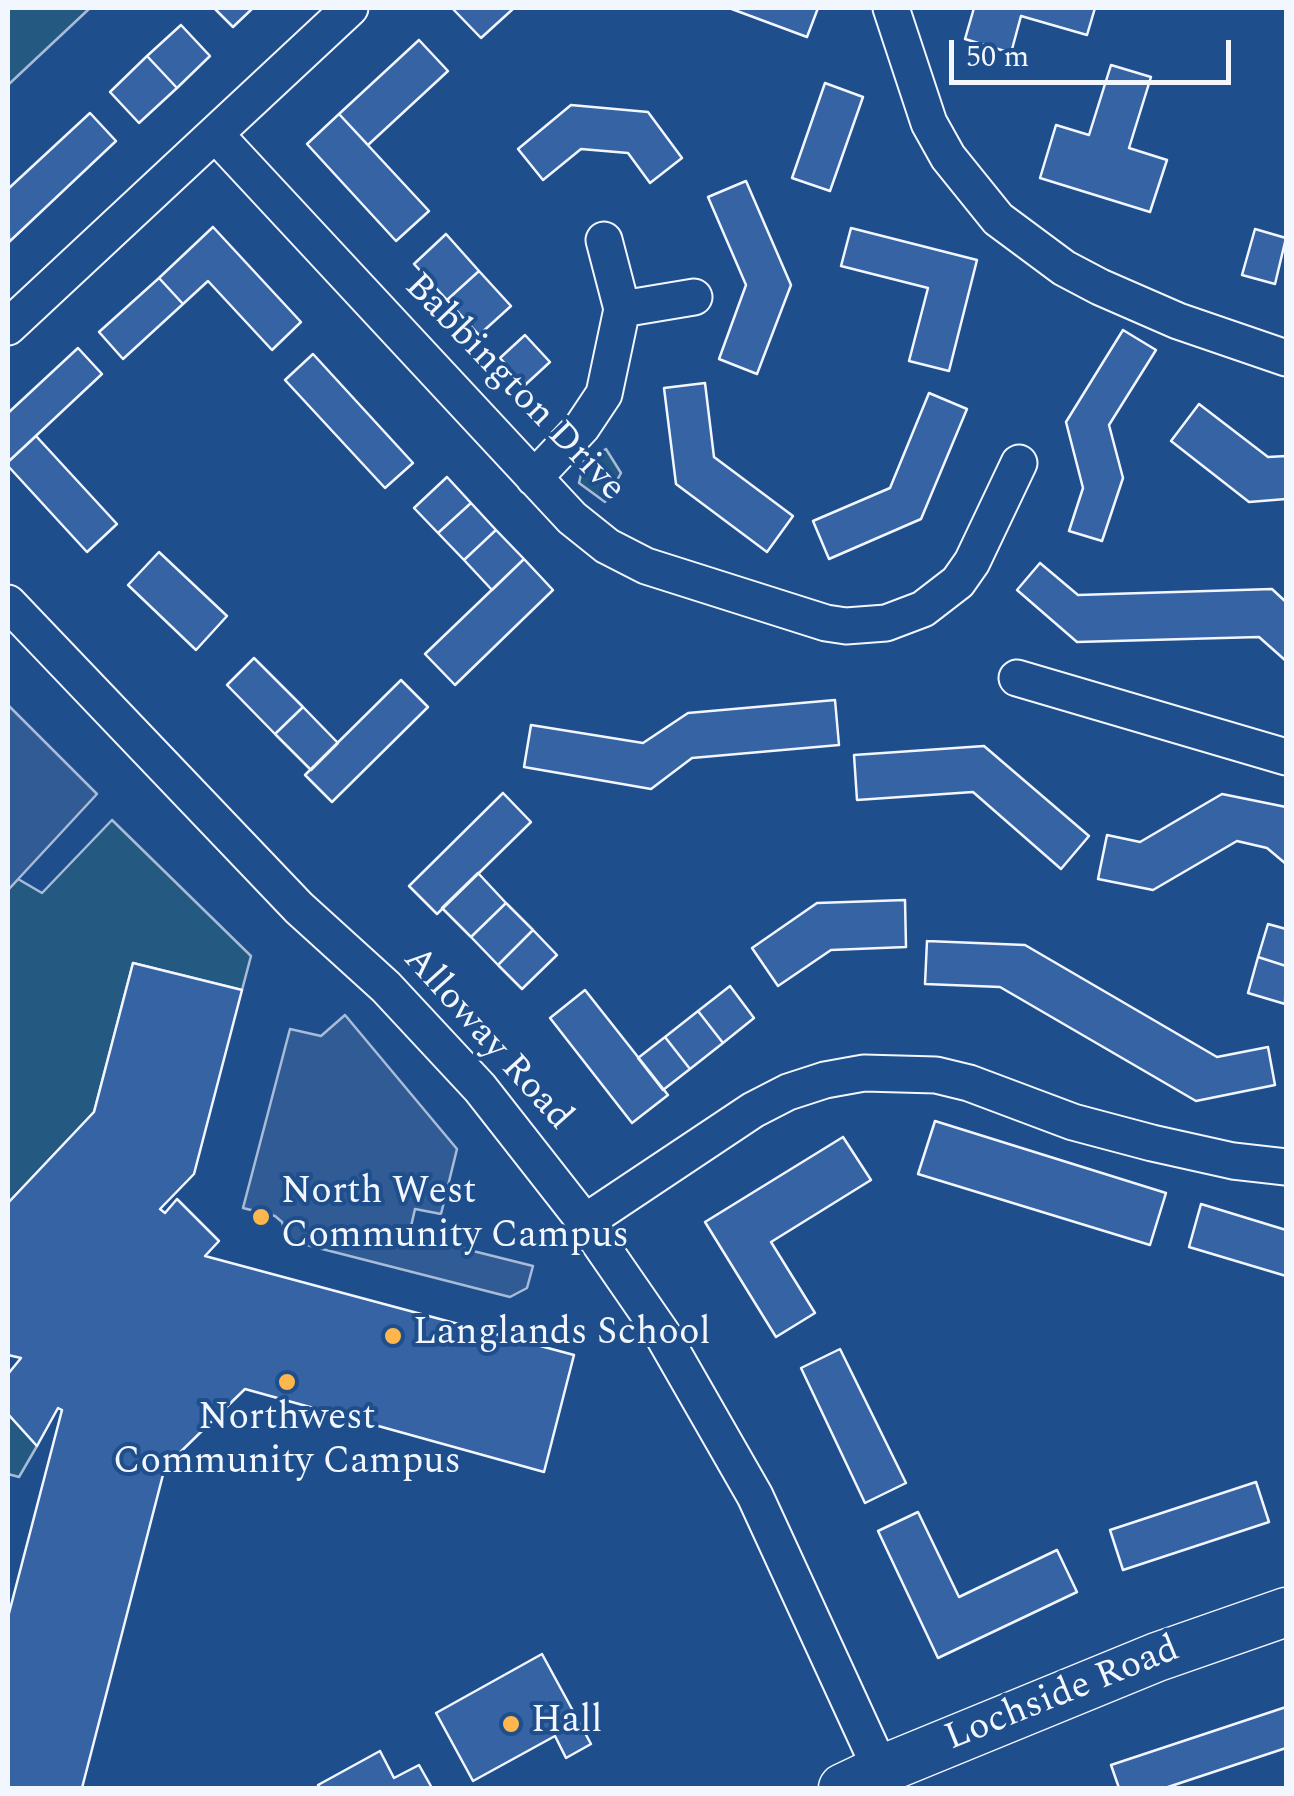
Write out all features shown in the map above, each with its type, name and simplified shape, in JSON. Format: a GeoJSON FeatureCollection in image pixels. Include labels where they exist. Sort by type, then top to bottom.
{"type":"FeatureCollection","features":[{"type":"Feature","properties":{"kind":"street"},"geometry":{"type":"LineString","coordinates":[[8,327],[350,8]]}},
{"type":"Feature","properties":{"kind":"street"},"geometry":{"type":"LineString","coordinates":[[892,8],[929,123],[948,157],[998,219],[1064,268],[1100,287],[1178,321],[1286,358]]}},
{"type":"Feature","properties":{"kind":"street","name":"Babbington Drive"},"geometry":{"type":"LineString","coordinates":[[215,134],[572,518],[607,546],[646,566],[826,622],[886,624],[923,609],[958,582],[972,562],[1019,463]]}},
{"type":"Feature","properties":{"kind":"street"},"geometry":{"type":"LineString","coordinates":[[534,478],[582,426],[604,394],[622,308],[604,240]]}},
{"type":"Feature","properties":{"kind":"street"},"geometry":{"type":"LineString","coordinates":[[622,308],[694,297]]}},
{"type":"Feature","properties":{"kind":"street","name":"Alloway Road"},"geometry":{"type":"LineString","coordinates":[[8,603],[299,908],[386,987],[480,1088],[586,1222],[661,1332],[756,1496],[862,1779]]}},
{"type":"Feature","properties":{"kind":"street"},"geometry":{"type":"LineString","coordinates":[[1017,678],[1286,757]]}},
{"type":"Feature","properties":{"kind":"street"},"geometry":{"type":"LineString","coordinates":[[586,1222],[753,1110],[788,1092],[864,1073],[936,1075],[1073,1122],[1152,1144],[1233,1161],[1286,1167]]}},
{"type":"Feature","properties":{"kind":"street","name":"Lochside Road"},"geometry":{"type":"LineString","coordinates":[[862,1779],[1157,1657],[1286,1612]]}},
{"type":"Feature","properties":{"kind":"shaded area"},"geometry":{"type":"Polygon","coordinates":[[[8,8],[90,8],[8,85],[8,8]]]}},
{"type":"Feature","properties":{"kind":"shaded area"},"geometry":{"type":"Polygon","coordinates":[[[606,449],[621,473],[605,502],[579,483],[584,461],[606,449]]]}},
{"type":"Feature","properties":{"kind":"shaded area"},"geometry":{"type":"Polygon","coordinates":[[[8,705],[97,794],[8,890],[8,705]]]}},
{"type":"Feature","properties":{"kind":"shaded area"},"geometry":{"type":"Polygon","coordinates":[[[112,820],[251,956],[242,990],[133,963],[94,1112],[8,1203],[8,890],[18,879],[42,893],[112,820]]]}},
{"type":"Feature","properties":{"kind":"shaded area"},"geometry":{"type":"Polygon","coordinates":[[[345,1015],[457,1149],[441,1214],[415,1209],[409,1235],[533,1266],[527,1288],[510,1297],[287,1240],[282,1222],[275,1216],[243,1208],[290,1029],[321,1036],[345,1015]]]}},
{"type":"Feature","properties":{"kind":"shaded area"},"geometry":{"type":"Polygon","coordinates":[[[8,1414],[37,1446],[19,1477],[8,1474],[8,1414]]]}},
{"type":"Feature","properties":{"kind":"building"},"geometry":{"type":"Polygon","coordinates":[[[214,8],[253,8],[233,27],[214,8]]]}},
{"type":"Feature","properties":{"kind":"building"},"geometry":{"type":"Polygon","coordinates":[[[452,8],[514,8],[481,38],[452,8]]]}},
{"type":"Feature","properties":{"kind":"building"},"geometry":{"type":"Polygon","coordinates":[[[729,8],[818,8],[807,37],[729,8]]]}},
{"type":"Feature","properties":{"kind":"building"},"geometry":{"type":"Polygon","coordinates":[[[974,8],[1095,8],[1087,35],[1021,16],[1011,53],[965,39],[974,8]]]}},
{"type":"Feature","properties":{"kind":"building"},"geometry":{"type":"Polygon","coordinates":[[[181,25],[210,56],[177,88],[147,56],[181,25]]]}},
{"type":"Feature","properties":{"kind":"building"},"geometry":{"type":"Polygon","coordinates":[[[419,40],[448,71],[368,145],[339,114],[419,40]]]}},
{"type":"Feature","properties":{"kind":"building"},"geometry":{"type":"Polygon","coordinates":[[[147,56],[177,88],[139,123],[110,92],[147,56]]]}},
{"type":"Feature","properties":{"kind":"building"},"geometry":{"type":"Polygon","coordinates":[[[1111,65],[1151,77],[1129,148],[1167,160],[1150,212],[1040,178],[1056,125],[1089,135],[1111,65]]]}},
{"type":"Feature","properties":{"kind":"building"},"geometry":{"type":"Polygon","coordinates":[[[825,83],[863,97],[830,191],[792,178],[825,83]]]}},
{"type":"Feature","properties":{"kind":"building"},"geometry":{"type":"Polygon","coordinates":[[[571,105],[648,112],[682,158],[650,183],[628,153],[581,149],[543,180],[518,149],[571,105]]]}},
{"type":"Feature","properties":{"kind":"building"},"geometry":{"type":"Polygon","coordinates":[[[90,113],[116,141],[9,242],[8,189],[90,113]]]}},
{"type":"Feature","properties":{"kind":"building"},"geometry":{"type":"Polygon","coordinates":[[[339,114],[429,211],[396,241],[307,144],[339,114]]]}},
{"type":"Feature","properties":{"kind":"building"},"geometry":{"type":"Polygon","coordinates":[[[746,181],[791,285],[757,374],[719,359],[746,285],[708,197],[746,181]]]}},
{"type":"Feature","properties":{"kind":"building"},"geometry":{"type":"Polygon","coordinates":[[[213,227],[301,322],[272,350],[208,281],[183,304],[159,278],[213,227]]]}},
{"type":"Feature","properties":{"kind":"building"},"geometry":{"type":"Polygon","coordinates":[[[851,228],[977,260],[949,371],[909,361],[928,288],[841,266],[851,228]]]}},
{"type":"Feature","properties":{"kind":"building"},"geometry":{"type":"Polygon","coordinates":[[[1255,229],[1286,238],[1275,284],[1242,275],[1255,229]]]}},
{"type":"Feature","properties":{"kind":"building"},"geometry":{"type":"Polygon","coordinates":[[[446,234],[479,271],[447,300],[414,264],[446,234]]]}},
{"type":"Feature","properties":{"kind":"building"},"geometry":{"type":"Polygon","coordinates":[[[479,271],[511,306],[479,335],[447,300],[479,271]]]}},
{"type":"Feature","properties":{"kind":"building"},"geometry":{"type":"Polygon","coordinates":[[[159,278],[183,304],[123,359],[99,332],[159,278]]]}},
{"type":"Feature","properties":{"kind":"building"},"geometry":{"type":"Polygon","coordinates":[[[1123,330],[1156,350],[1109,425],[1123,478],[1102,541],[1069,531],[1083,488],[1066,422],[1123,330]]]}},
{"type":"Feature","properties":{"kind":"building"},"geometry":{"type":"Polygon","coordinates":[[[525,335],[550,362],[525,385],[500,358],[525,335]]]}},
{"type":"Feature","properties":{"kind":"building"},"geometry":{"type":"Polygon","coordinates":[[[78,348],[102,374],[8,462],[8,413],[78,348]]]}},
{"type":"Feature","properties":{"kind":"building"},"geometry":{"type":"Polygon","coordinates":[[[313,354],[413,463],[385,488],[285,380],[313,354]]]}},
{"type":"Feature","properties":{"kind":"building"},"geometry":{"type":"Polygon","coordinates":[[[705,383],[714,457],[793,516],[767,552],[676,484],[664,388],[705,383]]]}},
{"type":"Feature","properties":{"kind":"building"},"geometry":{"type":"Polygon","coordinates":[[[929,393],[967,409],[921,519],[829,559],[813,521],[890,488],[929,393]]]}},
{"type":"Feature","properties":{"kind":"building"},"geometry":{"type":"Polygon","coordinates":[[[1199,404],[1268,457],[1286,456],[1286,499],[1249,502],[1171,441],[1199,404]]]}},
{"type":"Feature","properties":{"kind":"building"},"geometry":{"type":"Polygon","coordinates":[[[36,436],[117,524],[87,552],[8,466],[36,436]]]}},
{"type":"Feature","properties":{"kind":"building"},"geometry":{"type":"Polygon","coordinates":[[[447,477],[471,503],[438,533],[414,508],[447,477]]]}},
{"type":"Feature","properties":{"kind":"building"},"geometry":{"type":"Polygon","coordinates":[[[471,503],[496,530],[464,560],[438,533],[471,503]]]}},
{"type":"Feature","properties":{"kind":"building"},"geometry":{"type":"Polygon","coordinates":[[[496,530],[524,559],[492,590],[464,560],[496,530]]]}},
{"type":"Feature","properties":{"kind":"building"},"geometry":{"type":"Polygon","coordinates":[[[159,552],[227,616],[196,650],[128,585],[159,552]]]}},
{"type":"Feature","properties":{"kind":"building"},"geometry":{"type":"Polygon","coordinates":[[[524,559],[553,590],[455,685],[425,654],[524,559]]]}},
{"type":"Feature","properties":{"kind":"building"},"geometry":{"type":"Polygon","coordinates":[[[1040,563],[1078,595],[1272,589],[1286,602],[1286,661],[1259,637],[1077,642],[1017,590],[1040,563]]]}},
{"type":"Feature","properties":{"kind":"building"},"geometry":{"type":"Polygon","coordinates":[[[254,658],[303,707],[275,734],[227,685],[254,658]]]}},
{"type":"Feature","properties":{"kind":"building"},"geometry":{"type":"Polygon","coordinates":[[[401,680],[428,707],[332,802],[305,775],[401,680]]]}},
{"type":"Feature","properties":{"kind":"building"},"geometry":{"type":"Polygon","coordinates":[[[835,700],[839,745],[692,758],[651,789],[524,767],[531,725],[643,743],[688,713],[835,700]]]}},
{"type":"Feature","properties":{"kind":"building"},"geometry":{"type":"Polygon","coordinates":[[[303,707],[338,743],[311,770],[275,734],[303,707]]]}},
{"type":"Feature","properties":{"kind":"building"},"geometry":{"type":"Polygon","coordinates":[[[984,746],[1089,836],[1061,869],[973,792],[857,800],[854,755],[984,746]]]}},
{"type":"Feature","properties":{"kind":"building"},"geometry":{"type":"Polygon","coordinates":[[[503,793],[531,822],[437,914],[409,886],[503,793]]]}},
{"type":"Feature","properties":{"kind":"building"},"geometry":{"type":"Polygon","coordinates":[[[1222,794],[1286,807],[1286,864],[1267,848],[1237,841],[1153,890],[1098,879],[1107,835],[1140,842],[1222,794]]]}},
{"type":"Feature","properties":{"kind":"building"},"geometry":{"type":"Polygon","coordinates":[[[478,873],[506,903],[471,937],[442,908],[478,873]]]}},
{"type":"Feature","properties":{"kind":"building"},"geometry":{"type":"Polygon","coordinates":[[[905,900],[906,947],[831,950],[778,986],[752,948],[817,903],[905,900]]]}},
{"type":"Feature","properties":{"kind":"building"},"geometry":{"type":"Polygon","coordinates":[[[506,903],[533,930],[498,965],[471,937],[506,903]]]}},
{"type":"Feature","properties":{"kind":"building"},"geometry":{"type":"Polygon","coordinates":[[[1268,924],[1286,929],[1286,966],[1258,957],[1268,924]]]}},
{"type":"Feature","properties":{"kind":"building"},"geometry":{"type":"Polygon","coordinates":[[[533,930],[557,955],[522,989],[498,965],[533,930]]]}},
{"type":"Feature","properties":{"kind":"building"},"geometry":{"type":"Polygon","coordinates":[[[927,941],[1025,945],[1217,1057],[1268,1047],[1275,1085],[1196,1101],[1000,987],[925,984],[927,941]]]}},
{"type":"Feature","properties":{"kind":"building"},"geometry":{"type":"Polygon","coordinates":[[[1258,957],[1286,966],[1285,1004],[1248,993],[1258,957]]]}},
{"type":"Feature","properties":{"kind":"building","name":"Northwest Community Campus"},"geometry":{"type":"Polygon","coordinates":[[[133,963],[242,990],[194,1174],[160,1209],[165,1213],[177,1199],[219,1241],[205,1256],[574,1355],[544,1472],[245,1389],[165,1467],[82,1788],[8,1788],[8,1617],[62,1410],[58,1408],[37,1446],[8,1414],[8,1374],[21,1358],[8,1355],[8,1203],[94,1112],[133,963]]]}},
{"type":"Feature","properties":{"kind":"building"},"geometry":{"type":"Polygon","coordinates":[[[730,986],[754,1018],[723,1043],[698,1011],[730,986]]]}},
{"type":"Feature","properties":{"kind":"building"},"geometry":{"type":"Polygon","coordinates":[[[585,990],[668,1095],[632,1123],[550,1018],[585,990]]]}},
{"type":"Feature","properties":{"kind":"building"},"geometry":{"type":"Polygon","coordinates":[[[698,1011],[723,1043],[690,1069],[665,1037],[698,1011]]]}},
{"type":"Feature","properties":{"kind":"building"},"geometry":{"type":"Polygon","coordinates":[[[665,1037],[690,1069],[663,1090],[638,1058],[665,1037]]]}},
{"type":"Feature","properties":{"kind":"building"},"geometry":{"type":"Polygon","coordinates":[[[935,1121],[1166,1193],[1150,1245],[918,1174],[935,1121]]]}},
{"type":"Feature","properties":{"kind":"building"},"geometry":{"type":"Polygon","coordinates":[[[843,1137],[871,1180],[771,1242],[815,1313],[776,1337],[705,1222],[843,1137]]]}},
{"type":"Feature","properties":{"kind":"building"},"geometry":{"type":"Polygon","coordinates":[[[1201,1204],[1286,1230],[1286,1276],[1189,1247],[1201,1204]]]}},
{"type":"Feature","properties":{"kind":"building"},"geometry":{"type":"Polygon","coordinates":[[[840,1349],[906,1483],[865,1503],[801,1368],[840,1349]]]}},
{"type":"Feature","properties":{"kind":"building"},"geometry":{"type":"Polygon","coordinates":[[[1256,1482],[1269,1522],[1123,1570],[1110,1530],[1256,1482]]]}},
{"type":"Feature","properties":{"kind":"building"},"geometry":{"type":"Polygon","coordinates":[[[918,1512],[959,1597],[1057,1550],[1077,1592],[938,1658],[878,1531],[918,1512]]]}},
{"type":"Feature","properties":{"kind":"building","name":"Hall"},"geometry":{"type":"Polygon","coordinates":[[[542,1654],[591,1744],[566,1758],[555,1736],[473,1781],[436,1713],[542,1654]]]}},
{"type":"Feature","properties":{"kind":"building"},"geometry":{"type":"Polygon","coordinates":[[[1286,1707],[1286,1748],[1165,1788],[1119,1788],[1111,1765],[1286,1707]]]}},
{"type":"Feature","properties":{"kind":"building"},"geometry":{"type":"Polygon","coordinates":[[[380,1751],[394,1778],[419,1765],[432,1788],[318,1785],[380,1751]]]}},
{"type":"Feature","properties":{"kind":"place","name":"North West Community Campus"},"geometry":{"type":"Point","coordinates":[261,1217]}},
{"type":"Feature","properties":{"kind":"place","name":"Langlands School"},"geometry":{"type":"Point","coordinates":[393,1336]}},
{"type":"Feature","properties":{"kind":"place","name":"Northwest Community Campus"},"geometry":{"type":"Point","coordinates":[287,1382]}},
{"type":"Feature","properties":{"kind":"place","name":"Hall"},"geometry":{"type":"Point","coordinates":[511,1724]}}]}
